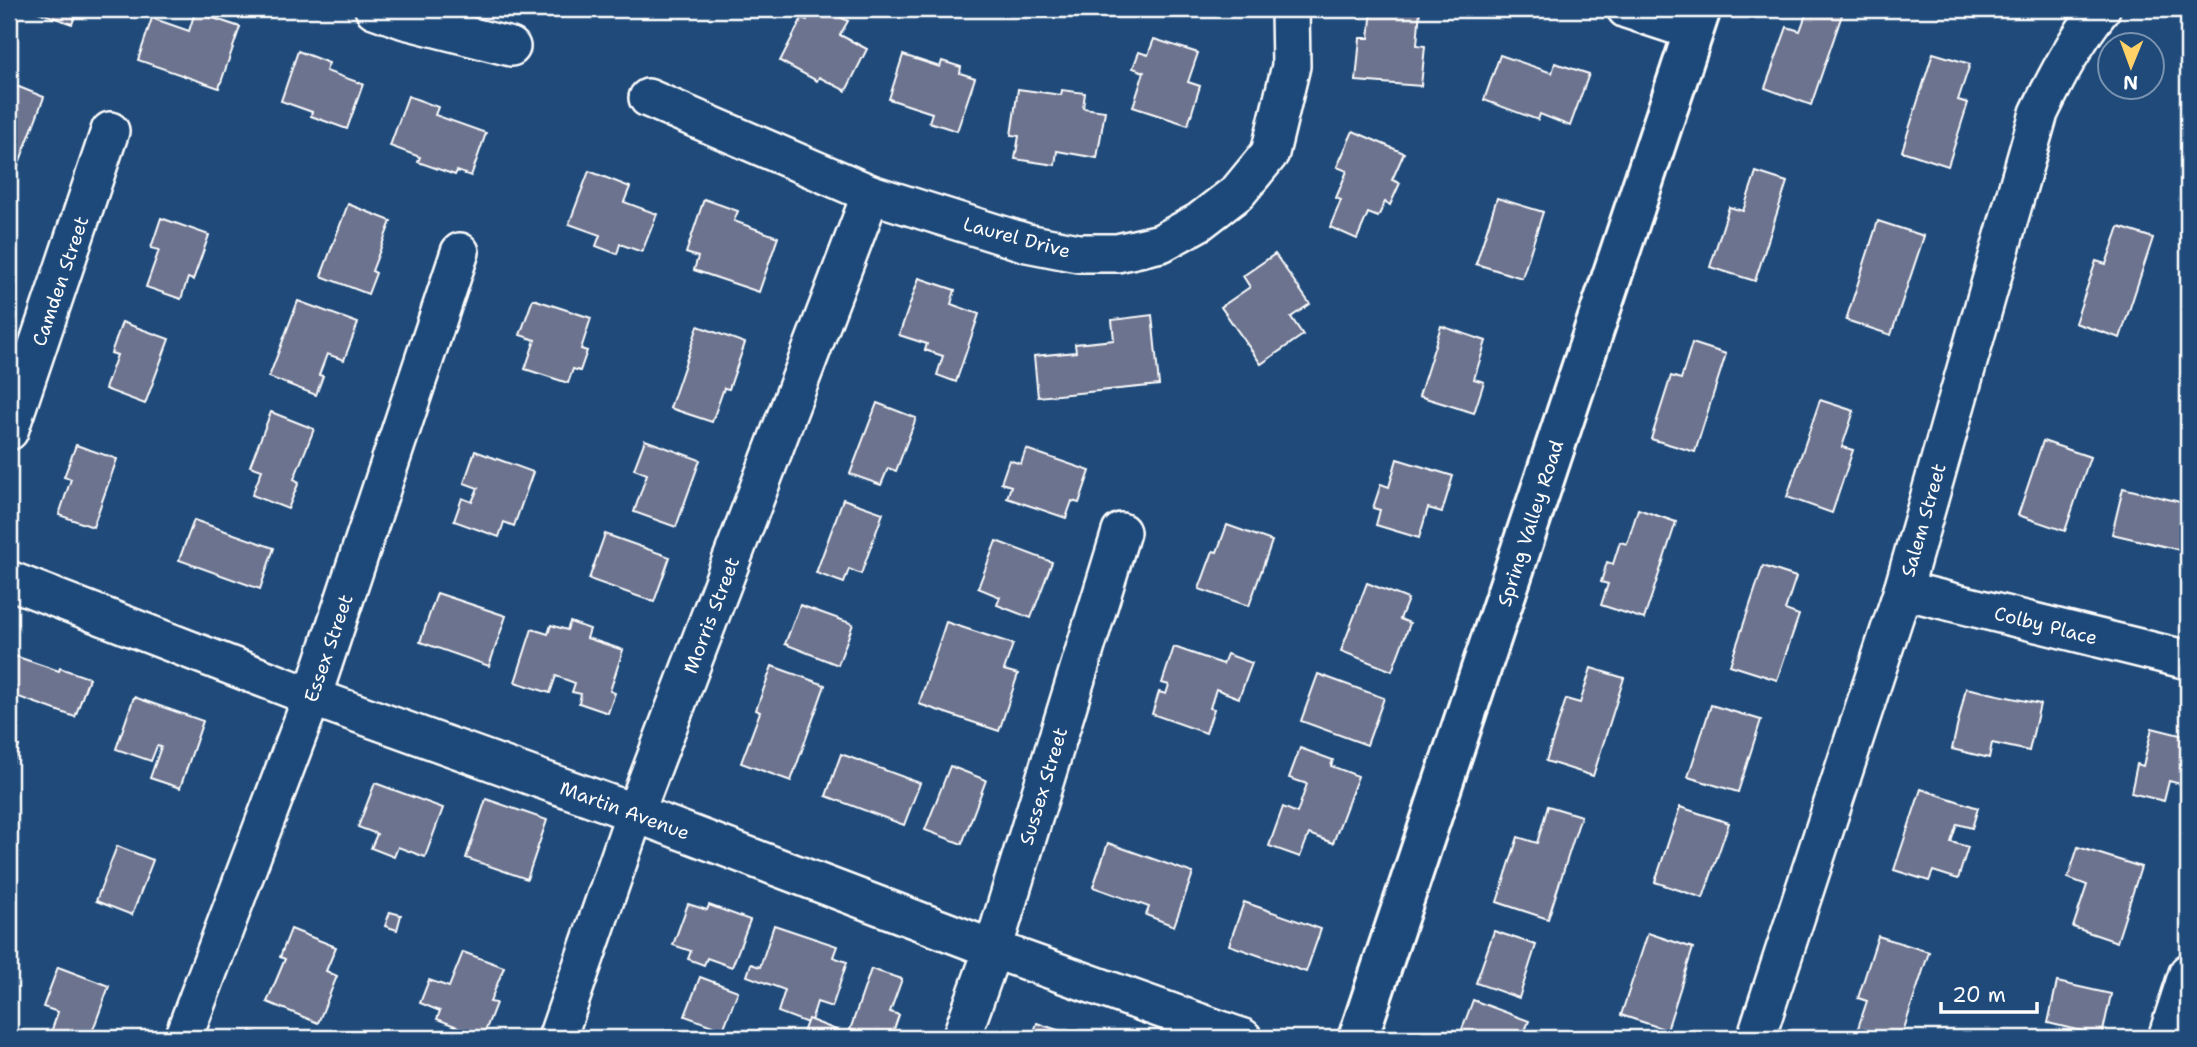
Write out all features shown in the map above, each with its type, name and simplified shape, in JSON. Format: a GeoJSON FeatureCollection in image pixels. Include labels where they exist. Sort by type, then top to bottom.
{"type":"FeatureCollection","features":[{"type":"Feature","properties":{"kind":"street"},"geometry":{"type":"LineString","coordinates":[[374,9],[405,20],[511,47]]}},
{"type":"Feature","properties":{"kind":"street","name":"Laurel Drive"},"geometry":{"type":"LineString","coordinates":[[648,98],[871,194],[1027,243],[1078,253],[1117,253],[1161,243],[1199,222],[1238,192],[1270,153],[1291,66],[1290,9]]}},
{"type":"Feature","properties":{"kind":"street"},"geometry":{"type":"LineString","coordinates":[[1626,9],[1697,20]]}},
{"type":"Feature","properties":{"kind":"street","name":"Salem Street"},"geometry":{"type":"LineString","coordinates":[[1756,1038],[1903,590],[2039,113],[2060,68],[2101,9]]}},
{"type":"Feature","properties":{"kind":"street","name":"Spring Valley Road"},"geometry":{"type":"LineString","coordinates":[[1358,1038],[1697,20]]}},
{"type":"Feature","properties":{"kind":"street","name":"Camden Street"},"geometry":{"type":"LineString","coordinates":[[9,431],[110,131]]}},
{"type":"Feature","properties":{"kind":"street","name":"Morris Street"},"geometry":{"type":"LineString","coordinates":[[557,1038],[635,813],[871,194]]}},
{"type":"Feature","properties":{"kind":"street","name":"Essex Street"},"geometry":{"type":"LineString","coordinates":[[183,1038],[312,697],[460,252]]}},
{"type":"Feature","properties":{"kind":"street","name":"Sussex Street"},"geometry":{"type":"LineString","coordinates":[[961,1038],[993,949],[1121,532]]}},
{"type":"Feature","properties":{"kind":"street","name":"Martin Avenue"},"geometry":{"type":"LineString","coordinates":[[9,580],[312,697],[635,813],[993,949],[1243,1038]]}},
{"type":"Feature","properties":{"kind":"street","name":"Colby Place"},"geometry":{"type":"LineString","coordinates":[[1903,590],[2188,660]]}},
{"type":"Feature","properties":{"kind":"street"},"geometry":{"type":"LineString","coordinates":[[2167,1038],[2188,973]]}},
{"type":"Feature","properties":{"kind":"building"},"geometry":{"type":"Polygon","coordinates":[[[30,9],[78,9],[72,24],[30,9]]]}},
{"type":"Feature","properties":{"kind":"building"},"geometry":{"type":"Polygon","coordinates":[[[812,9],[825,9],[848,21],[840,35],[867,49],[846,91],[819,77],[817,81],[780,61],[802,18],[807,20],[812,9]]]}},
{"type":"Feature","properties":{"kind":"building"},"geometry":{"type":"Polygon","coordinates":[[[1372,9],[1420,9],[1417,45],[1425,46],[1421,86],[1356,81],[1360,38],[1369,38],[1372,9]]]}},
{"type":"Feature","properties":{"kind":"building"},"geometry":{"type":"Polygon","coordinates":[[[1808,9],[1844,9],[1811,105],[1765,88],[1787,27],[1800,31],[1808,9]]]}},
{"type":"Feature","properties":{"kind":"building"},"geometry":{"type":"Polygon","coordinates":[[[195,12],[240,27],[219,88],[138,60],[152,18],[189,31],[195,12]]]}},
{"type":"Feature","properties":{"kind":"building"},"geometry":{"type":"Polygon","coordinates":[[[1154,39],[1198,53],[1188,82],[1200,86],[1188,125],[1133,107],[1144,72],[1133,68],[1139,52],[1148,55],[1154,39]]]}},
{"type":"Feature","properties":{"kind":"building"},"geometry":{"type":"Polygon","coordinates":[[[298,51],[329,63],[326,71],[363,84],[347,129],[281,101],[298,51]]]}},
{"type":"Feature","properties":{"kind":"building"},"geometry":{"type":"Polygon","coordinates":[[[1933,53],[1970,64],[1958,100],[1968,103],[1948,166],[1902,151],[1933,53]]]}},
{"type":"Feature","properties":{"kind":"building"},"geometry":{"type":"Polygon","coordinates":[[[903,55],[940,67],[942,61],[961,67],[960,73],[975,78],[957,131],[929,122],[932,113],[889,99],[903,55]]]}},
{"type":"Feature","properties":{"kind":"building"},"geometry":{"type":"Polygon","coordinates":[[[1500,55],[1552,73],[1555,63],[1589,74],[1570,126],[1540,114],[1538,120],[1484,100],[1500,55]]]}},
{"type":"Feature","properties":{"kind":"building"},"geometry":{"type":"Polygon","coordinates":[[[9,83],[44,97],[18,166],[9,163],[9,83]]]}},
{"type":"Feature","properties":{"kind":"building"},"geometry":{"type":"Polygon","coordinates":[[[1018,89],[1061,95],[1062,90],[1085,93],[1083,108],[1105,111],[1097,158],[1057,151],[1055,165],[1015,159],[1019,136],[1011,135],[1018,89]]]}},
{"type":"Feature","properties":{"kind":"building"},"geometry":{"type":"Polygon","coordinates":[[[408,96],[438,107],[435,115],[486,133],[471,176],[457,171],[455,175],[418,162],[420,157],[390,146],[408,96]]]}},
{"type":"Feature","properties":{"kind":"building"},"geometry":{"type":"Polygon","coordinates":[[[1353,131],[1404,153],[1392,180],[1400,183],[1390,205],[1385,202],[1378,217],[1368,213],[1357,239],[1330,227],[1341,200],[1336,198],[1347,171],[1337,167],[1353,131]]]}},
{"type":"Feature","properties":{"kind":"building"},"geometry":{"type":"Polygon","coordinates":[[[589,171],[630,187],[624,202],[657,214],[642,252],[620,244],[617,254],[596,246],[600,235],[569,224],[589,171]]]}},
{"type":"Feature","properties":{"kind":"building"},"geometry":{"type":"Polygon","coordinates":[[[1756,172],[1787,182],[1755,281],[1710,267],[1729,207],[1743,211],[1756,172]]]}},
{"type":"Feature","properties":{"kind":"building"},"geometry":{"type":"Polygon","coordinates":[[[1497,198],[1543,212],[1522,278],[1476,264],[1497,198]]]}},
{"type":"Feature","properties":{"kind":"building"},"geometry":{"type":"Polygon","coordinates":[[[704,199],[738,211],[734,221],[778,237],[759,292],[694,270],[698,257],[686,253],[704,199]]]}},
{"type":"Feature","properties":{"kind":"building"},"geometry":{"type":"Polygon","coordinates":[[[348,204],[391,221],[372,271],[376,273],[368,294],[321,276],[348,204]]]}},
{"type":"Feature","properties":{"kind":"building"},"geometry":{"type":"Polygon","coordinates":[[[161,218],[209,235],[193,280],[188,278],[181,299],[146,287],[159,250],[151,248],[161,218]]]}},
{"type":"Feature","properties":{"kind":"building"},"geometry":{"type":"Polygon","coordinates":[[[1878,221],[1924,236],[1891,335],[1846,320],[1878,221]]]}},
{"type":"Feature","properties":{"kind":"building"},"geometry":{"type":"Polygon","coordinates":[[[2119,227],[2153,238],[2120,338],[2075,323],[2096,261],[2106,264],[2119,227]]]}},
{"type":"Feature","properties":{"kind":"building"},"geometry":{"type":"Polygon","coordinates":[[[1275,254],[1310,304],[1291,317],[1303,335],[1261,364],[1221,307],[1250,287],[1243,276],[1275,254]]]}},
{"type":"Feature","properties":{"kind":"building"},"geometry":{"type":"Polygon","coordinates":[[[919,278],[955,290],[951,304],[979,314],[956,382],[937,375],[943,356],[925,350],[927,344],[899,335],[919,278]]]}},
{"type":"Feature","properties":{"kind":"building"},"geometry":{"type":"Polygon","coordinates":[[[533,299],[591,318],[581,349],[587,351],[580,371],[573,369],[568,383],[525,369],[535,340],[520,335],[533,299]]]}},
{"type":"Feature","properties":{"kind":"building"},"geometry":{"type":"Polygon","coordinates":[[[298,301],[358,323],[344,360],[327,354],[319,375],[323,376],[316,395],[269,377],[298,301]]]}},
{"type":"Feature","properties":{"kind":"building"},"geometry":{"type":"Polygon","coordinates":[[[1152,315],[1159,385],[1038,397],[1034,356],[1076,352],[1075,344],[1114,340],[1112,320],[1152,315]]]}},
{"type":"Feature","properties":{"kind":"building"},"geometry":{"type":"Polygon","coordinates":[[[122,322],[169,339],[145,404],[105,389],[117,355],[111,353],[122,322]]]}},
{"type":"Feature","properties":{"kind":"building"},"geometry":{"type":"Polygon","coordinates":[[[698,326],[745,343],[729,389],[724,388],[712,422],[670,408],[698,326]]]}},
{"type":"Feature","properties":{"kind":"building"},"geometry":{"type":"Polygon","coordinates":[[[1441,326],[1486,341],[1474,379],[1484,382],[1474,413],[1419,396],[1441,326]]]}},
{"type":"Feature","properties":{"kind":"building"},"geometry":{"type":"Polygon","coordinates":[[[1692,343],[1726,354],[1695,452],[1651,439],[1671,376],[1681,379],[1692,343]]]}},
{"type":"Feature","properties":{"kind":"building"},"geometry":{"type":"Polygon","coordinates":[[[1820,400],[1854,411],[1842,447],[1853,450],[1832,513],[1787,497],[1820,400]]]}},
{"type":"Feature","properties":{"kind":"building"},"geometry":{"type":"Polygon","coordinates":[[[877,403],[916,418],[896,471],[888,468],[881,485],[850,474],[877,403]]]}},
{"type":"Feature","properties":{"kind":"building"},"geometry":{"type":"Polygon","coordinates":[[[271,412],[314,429],[294,479],[299,482],[288,509],[252,495],[262,470],[250,466],[271,412]]]}},
{"type":"Feature","properties":{"kind":"building"},"geometry":{"type":"Polygon","coordinates":[[[645,440],[700,460],[676,527],[634,512],[647,474],[634,469],[645,440]]]}},
{"type":"Feature","properties":{"kind":"building"},"geometry":{"type":"Polygon","coordinates":[[[2043,441],[2090,457],[2065,531],[2018,515],[2043,441]]]}},
{"type":"Feature","properties":{"kind":"building"},"geometry":{"type":"Polygon","coordinates":[[[76,445],[117,459],[93,527],[59,515],[71,479],[64,477],[76,445]]]}},
{"type":"Feature","properties":{"kind":"building"},"geometry":{"type":"Polygon","coordinates":[[[1026,449],[1090,471],[1079,503],[1072,501],[1066,518],[1007,498],[1011,486],[1001,483],[1009,460],[1021,464],[1026,449]]]}},
{"type":"Feature","properties":{"kind":"building"},"geometry":{"type":"Polygon","coordinates":[[[475,451],[533,472],[514,526],[504,522],[499,537],[454,521],[462,498],[472,502],[478,488],[464,483],[475,451]]]}},
{"type":"Feature","properties":{"kind":"building"},"geometry":{"type":"Polygon","coordinates":[[[1397,459],[1453,476],[1442,512],[1428,508],[1419,538],[1376,525],[1380,510],[1373,508],[1381,484],[1389,487],[1397,459]]]}},
{"type":"Feature","properties":{"kind":"building"},"geometry":{"type":"Polygon","coordinates":[[[2123,488],[2188,504],[2188,534],[2184,551],[2112,534],[2123,488]]]}},
{"type":"Feature","properties":{"kind":"building"},"geometry":{"type":"Polygon","coordinates":[[[843,499],[883,513],[861,574],[849,569],[844,583],[816,573],[843,499]]]}},
{"type":"Feature","properties":{"kind":"building"},"geometry":{"type":"Polygon","coordinates":[[[1638,509],[1676,522],[1644,619],[1601,605],[1608,584],[1601,582],[1607,562],[1613,564],[1620,542],[1627,544],[1638,509]]]}},
{"type":"Feature","properties":{"kind":"building"},"geometry":{"type":"Polygon","coordinates":[[[194,520],[274,548],[260,589],[179,560],[194,520]]]}},
{"type":"Feature","properties":{"kind":"building"},"geometry":{"type":"Polygon","coordinates":[[[1227,525],[1272,541],[1249,606],[1199,589],[1213,551],[1217,552],[1227,525]]]}},
{"type":"Feature","properties":{"kind":"building"},"geometry":{"type":"Polygon","coordinates":[[[605,534],[670,557],[654,602],[589,579],[605,534]]]}},
{"type":"Feature","properties":{"kind":"building"},"geometry":{"type":"Polygon","coordinates":[[[996,541],[1052,562],[1031,618],[997,605],[1000,597],[978,588],[996,541]]]}},
{"type":"Feature","properties":{"kind":"building"},"geometry":{"type":"Polygon","coordinates":[[[1763,566],[1796,577],[1785,610],[1799,615],[1777,680],[1730,665],[1763,566]]]}},
{"type":"Feature","properties":{"kind":"building"},"geometry":{"type":"Polygon","coordinates":[[[1367,583],[1408,599],[1400,619],[1410,623],[1392,671],[1341,651],[1367,583]]]}},
{"type":"Feature","properties":{"kind":"building"},"geometry":{"type":"Polygon","coordinates":[[[437,593],[506,616],[489,666],[420,642],[437,593]]]}},
{"type":"Feature","properties":{"kind":"building"},"geometry":{"type":"Polygon","coordinates":[[[800,605],[853,624],[838,665],[785,644],[800,605]]]}},
{"type":"Feature","properties":{"kind":"building"},"geometry":{"type":"Polygon","coordinates":[[[570,622],[590,629],[587,638],[623,650],[610,691],[615,693],[608,713],[579,703],[581,694],[572,692],[575,683],[556,676],[550,693],[515,682],[532,629],[548,634],[551,625],[567,630],[570,622]]]}},
{"type":"Feature","properties":{"kind":"building"},"geometry":{"type":"Polygon","coordinates":[[[946,622],[1013,644],[1004,670],[1018,674],[999,731],[919,704],[946,622]]]}},
{"type":"Feature","properties":{"kind":"building"},"geometry":{"type":"Polygon","coordinates":[[[1174,647],[1223,664],[1227,654],[1252,663],[1239,698],[1216,689],[1210,708],[1214,709],[1206,733],[1152,714],[1159,692],[1166,694],[1169,685],[1162,683],[1174,647]]]}},
{"type":"Feature","properties":{"kind":"building"},"geometry":{"type":"Polygon","coordinates":[[[9,654],[89,678],[75,717],[13,695],[16,686],[9,684],[9,654]]]}},
{"type":"Feature","properties":{"kind":"building"},"geometry":{"type":"Polygon","coordinates":[[[772,666],[825,685],[791,781],[741,763],[760,712],[756,710],[772,666]]]}},
{"type":"Feature","properties":{"kind":"building"},"geometry":{"type":"Polygon","coordinates":[[[1591,668],[1624,678],[1593,776],[1546,761],[1566,699],[1580,703],[1591,668]]]}},
{"type":"Feature","properties":{"kind":"building"},"geometry":{"type":"Polygon","coordinates":[[[1318,674],[1384,698],[1367,745],[1301,721],[1318,674]]]}},
{"type":"Feature","properties":{"kind":"building"},"geometry":{"type":"Polygon","coordinates":[[[1966,688],[2040,704],[2029,751],[1992,743],[1989,758],[1952,749],[1966,688]]]}},
{"type":"Feature","properties":{"kind":"building"},"geometry":{"type":"Polygon","coordinates":[[[134,697],[203,721],[180,788],[150,778],[161,747],[157,746],[151,761],[116,749],[134,697]]]}},
{"type":"Feature","properties":{"kind":"building"},"geometry":{"type":"Polygon","coordinates":[[[1711,705],[1761,720],[1738,792],[1688,777],[1711,705]]]}},
{"type":"Feature","properties":{"kind":"building"},"geometry":{"type":"Polygon","coordinates":[[[2152,728],[2188,737],[2188,786],[2169,781],[2164,801],[2131,793],[2137,764],[2143,766],[2152,728]]]}},
{"type":"Feature","properties":{"kind":"building"},"geometry":{"type":"Polygon","coordinates":[[[9,743],[19,746],[9,774],[9,743]]]}},
{"type":"Feature","properties":{"kind":"building"},"geometry":{"type":"Polygon","coordinates":[[[1300,748],[1333,760],[1331,766],[1358,776],[1333,843],[1309,834],[1300,857],[1269,846],[1283,807],[1297,813],[1307,784],[1289,778],[1300,748]]]}},
{"type":"Feature","properties":{"kind":"building"},"geometry":{"type":"Polygon","coordinates":[[[841,754],[920,783],[904,825],[826,796],[841,754]]]}},
{"type":"Feature","properties":{"kind":"building"},"geometry":{"type":"Polygon","coordinates":[[[950,766],[986,780],[962,844],[925,830],[950,766]]]}},
{"type":"Feature","properties":{"kind":"building"},"geometry":{"type":"Polygon","coordinates":[[[375,783],[443,808],[425,857],[398,847],[394,857],[371,848],[377,834],[358,827],[375,783]]]}},
{"type":"Feature","properties":{"kind":"building"},"geometry":{"type":"Polygon","coordinates":[[[1921,789],[1978,808],[1972,828],[1957,824],[1951,842],[1968,847],[1958,879],[1933,871],[1929,881],[1894,870],[1921,789]]]}},
{"type":"Feature","properties":{"kind":"building"},"geometry":{"type":"Polygon","coordinates":[[[486,799],[547,820],[527,879],[466,858],[486,799]]]}},
{"type":"Feature","properties":{"kind":"building"},"geometry":{"type":"Polygon","coordinates":[[[1548,806],[1581,816],[1548,919],[1497,902],[1518,837],[1537,843],[1548,806]]]}},
{"type":"Feature","properties":{"kind":"building"},"geometry":{"type":"Polygon","coordinates":[[[1680,807],[1729,823],[1703,898],[1655,882],[1680,807]]]}},
{"type":"Feature","properties":{"kind":"building"},"geometry":{"type":"Polygon","coordinates":[[[1108,843],[1193,873],[1174,926],[1146,915],[1149,907],[1093,887],[1108,843]]]}},
{"type":"Feature","properties":{"kind":"building"},"geometry":{"type":"Polygon","coordinates":[[[117,846],[153,860],[132,915],[96,901],[117,846]]]}},
{"type":"Feature","properties":{"kind":"building"},"geometry":{"type":"Polygon","coordinates":[[[2078,847],[2141,867],[2117,942],[2073,927],[2087,885],[2068,878],[2078,847]]]}},
{"type":"Feature","properties":{"kind":"building"},"geometry":{"type":"Polygon","coordinates":[[[1244,902],[1321,929],[1306,972],[1229,945],[1244,902]]]}},
{"type":"Feature","properties":{"kind":"building"},"geometry":{"type":"Polygon","coordinates":[[[688,904],[707,910],[709,905],[750,920],[732,967],[707,958],[704,965],[688,959],[691,951],[673,945],[688,904]]]}},
{"type":"Feature","properties":{"kind":"building"},"geometry":{"type":"Polygon","coordinates":[[[390,912],[401,915],[397,930],[385,926],[390,912]]]}},
{"type":"Feature","properties":{"kind":"building"},"geometry":{"type":"Polygon","coordinates":[[[774,925],[837,946],[833,957],[847,962],[832,1007],[817,1002],[810,1024],[778,1012],[785,990],[747,976],[751,964],[760,967],[774,925]]]}},
{"type":"Feature","properties":{"kind":"building"},"geometry":{"type":"Polygon","coordinates":[[[291,929],[336,947],[326,971],[337,976],[318,1023],[267,1002],[285,959],[280,957],[291,929]]]}},
{"type":"Feature","properties":{"kind":"building"},"geometry":{"type":"Polygon","coordinates":[[[1494,931],[1536,945],[1519,998],[1476,983],[1494,931]]]}},
{"type":"Feature","properties":{"kind":"building"},"geometry":{"type":"Polygon","coordinates":[[[1648,933],[1693,948],[1667,1030],[1621,1015],[1648,933]]]}},
{"type":"Feature","properties":{"kind":"building"},"geometry":{"type":"Polygon","coordinates":[[[1878,936],[1929,952],[1901,1038],[1879,1038],[1857,1031],[1867,1001],[1858,998],[1878,936]]]}},
{"type":"Feature","properties":{"kind":"building"},"geometry":{"type":"Polygon","coordinates":[[[463,952],[504,967],[490,1002],[496,1003],[483,1037],[437,1019],[440,1011],[420,1003],[429,980],[449,987],[463,952]]]}},
{"type":"Feature","properties":{"kind":"building"},"geometry":{"type":"Polygon","coordinates":[[[58,967],[109,986],[90,1038],[49,1038],[58,1012],[43,1007],[58,967]]]}},
{"type":"Feature","properties":{"kind":"building"},"geometry":{"type":"Polygon","coordinates":[[[871,969],[902,979],[890,1012],[899,1015],[891,1038],[873,1038],[850,1030],[871,969]]]}},
{"type":"Feature","properties":{"kind":"building"},"geometry":{"type":"Polygon","coordinates":[[[700,977],[738,991],[723,1030],[685,1016],[700,977]]]}},
{"type":"Feature","properties":{"kind":"building"},"geometry":{"type":"Polygon","coordinates":[[[2057,982],[2111,994],[2102,1036],[2048,1023],[2057,982]]]}},
{"type":"Feature","properties":{"kind":"building"},"geometry":{"type":"Polygon","coordinates":[[[1473,1000],[1529,1021],[1522,1038],[1477,1038],[1461,1032],[1473,1000]]]}},
{"type":"Feature","properties":{"kind":"building"},"geometry":{"type":"Polygon","coordinates":[[[808,1019],[839,1031],[836,1038],[801,1038],[808,1019]]]}},
{"type":"Feature","properties":{"kind":"building"},"geometry":{"type":"Polygon","coordinates":[[[1037,1023],[1081,1038],[1032,1038],[1037,1023]]]}},
{"type":"Feature","properties":{"kind":"building"},"geometry":{"type":"Polygon","coordinates":[[[251,1031],[271,1038],[248,1038],[251,1031]]]}}]}
